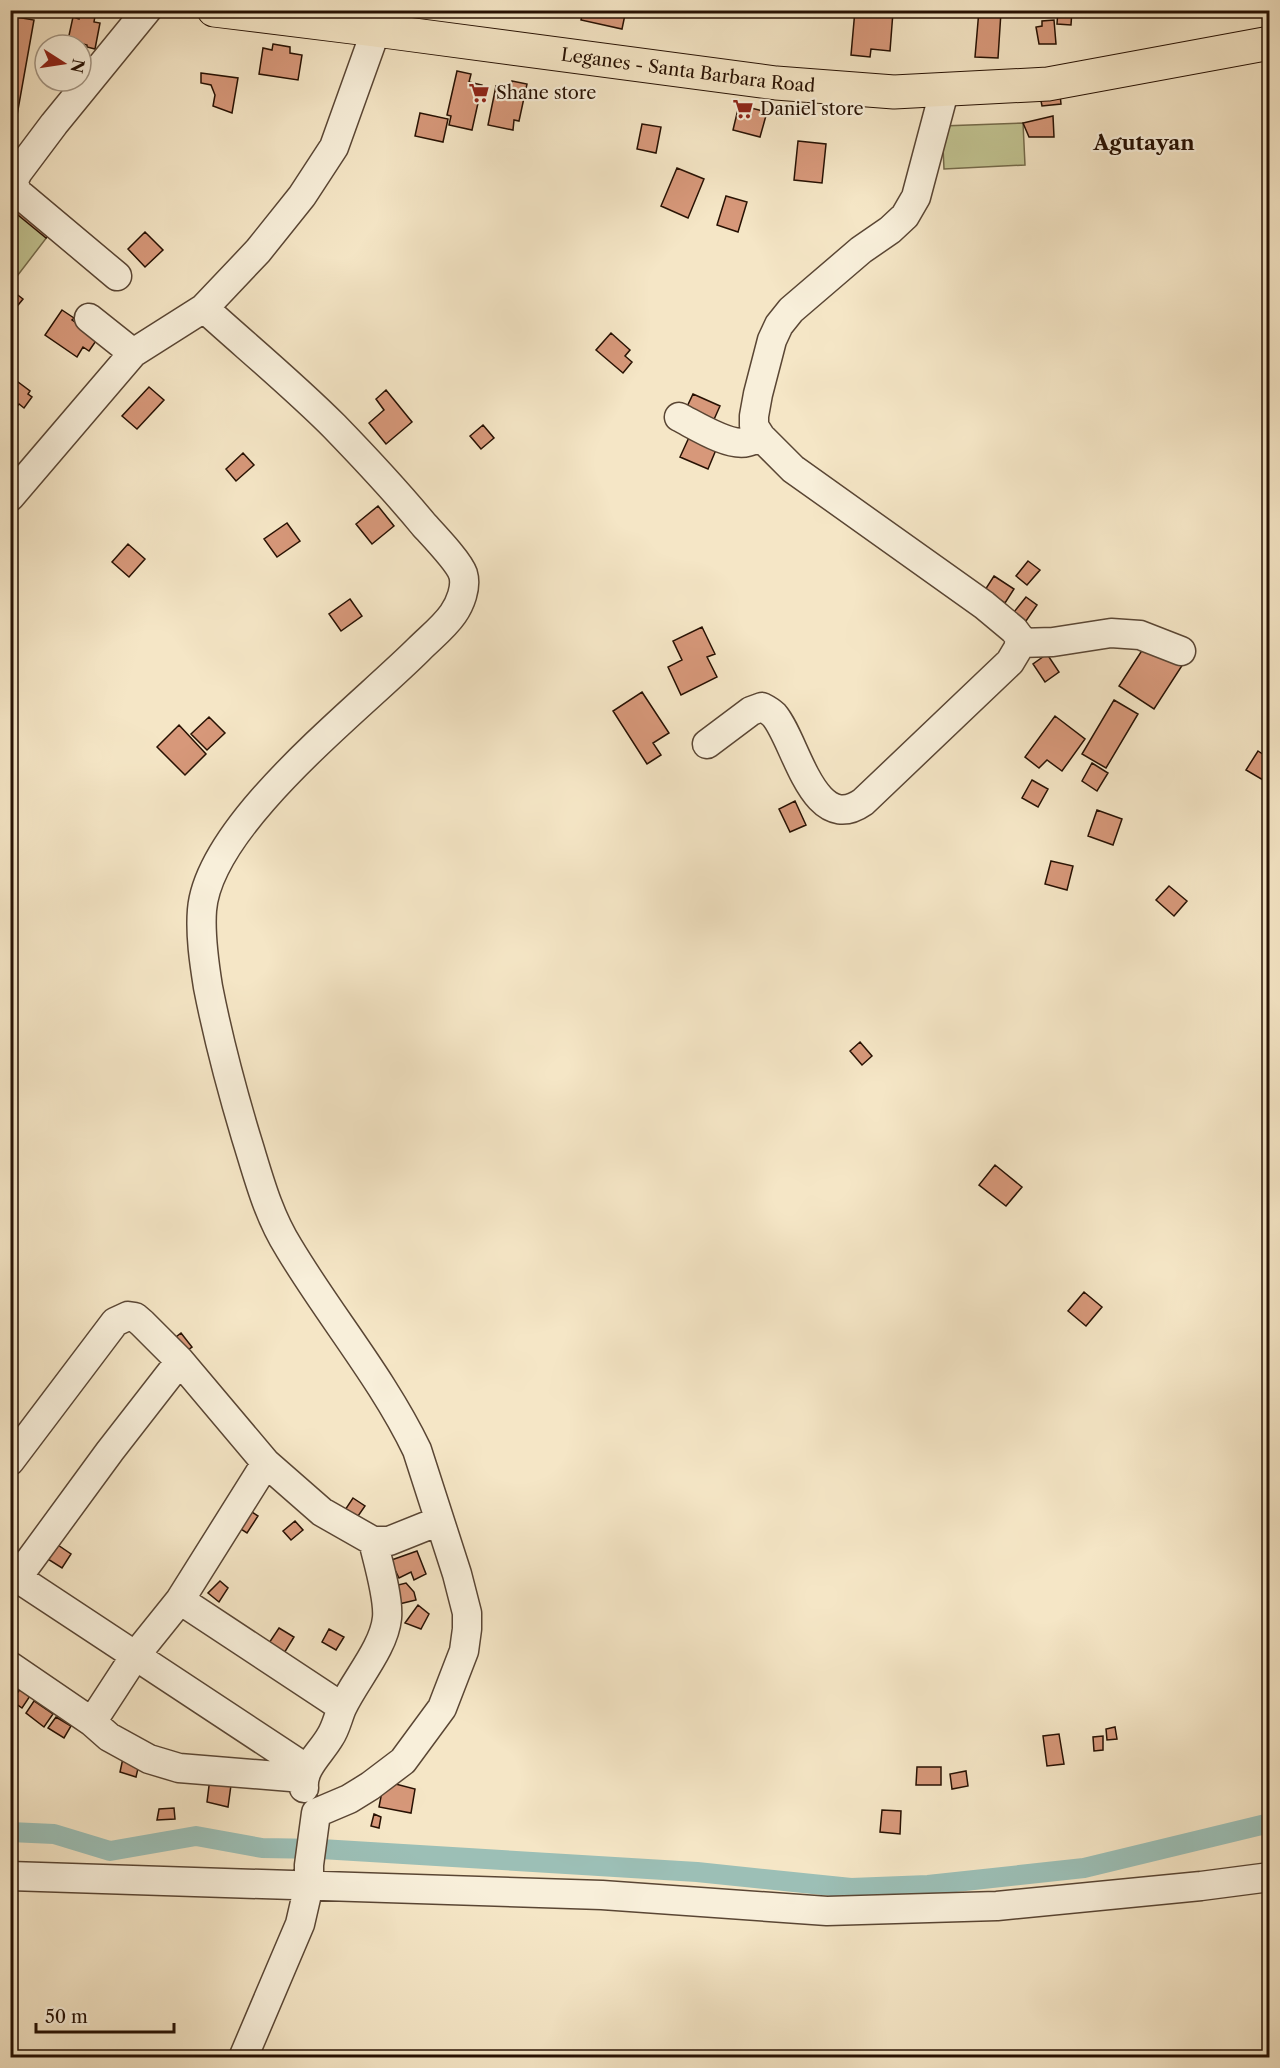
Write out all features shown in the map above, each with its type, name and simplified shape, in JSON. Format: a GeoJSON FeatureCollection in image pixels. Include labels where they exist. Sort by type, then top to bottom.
{"type":"FeatureCollection","features":[{"type":"Feature","properties":{"kind":"main road","name":"Leganes - Santa Barbara Road"},"geometry":{"type":"LineString","coordinates":[[214,10],[776,83],[894,92],[1048,84],[1269,43]]}},
{"type":"Feature","properties":{"kind":"street"},"geometry":{"type":"LineString","coordinates":[[117,276],[18,193],[14,182],[18,172],[54,124],[147,10]]}},
{"type":"Feature","properties":{"kind":"street"},"geometry":{"type":"LineString","coordinates":[[10,497],[133,353],[204,308],[258,251],[302,196],[334,147],[376,30]]}},
{"type":"Feature","properties":{"kind":"street"},"geometry":{"type":"LineString","coordinates":[[707,744],[751,711],[762,707],[773,714],[786,734],[810,786],[834,808],[850,810],[863,802],[1010,662],[1020,643],[1020,638],[1014,630],[984,604],[793,470],[761,437],[754,426],[758,394],[772,340],[779,325],[791,310],[905,216],[916,197],[945,88]]}},
{"type":"Feature","properties":{"kind":"street"},"geometry":{"type":"LineString","coordinates":[[204,308],[333,425],[406,503],[463,572],[464,584],[462,597],[453,614],[387,681],[330,732],[264,797],[213,871],[207,883],[201,912],[205,968],[215,1021],[233,1094],[264,1198],[287,1245],[408,1432],[417,1450],[457,1574],[467,1613],[468,1629],[464,1651],[442,1708],[403,1761],[370,1786],[315,1820]]}},
{"type":"Feature","properties":{"kind":"street"},"geometry":{"type":"LineString","coordinates":[[89,318],[133,353]]}},
{"type":"Feature","properties":{"kind":"street"},"geometry":{"type":"LineString","coordinates":[[679,417],[720,437],[737,442],[745,443],[761,437]]}},
{"type":"Feature","properties":{"kind":"street"},"geometry":{"type":"LineString","coordinates":[[1020,643],[1053,642],[1111,633],[1140,635],[1181,651]]}},
{"type":"Feature","properties":{"kind":"street"},"geometry":{"type":"LineString","coordinates":[[10,1461],[115,1322],[123,1317],[135,1317],[180,1361],[266,1463],[322,1512],[373,1541],[389,1541],[439,1521]]}},
{"type":"Feature","properties":{"kind":"street"},"geometry":{"type":"LineString","coordinates":[[180,1361],[14,1576],[135,1656],[305,1774]]}},
{"type":"Feature","properties":{"kind":"street"},"geometry":{"type":"LineString","coordinates":[[92,1722],[135,1656],[180,1600],[266,1463]]}},
{"type":"Feature","properties":{"kind":"street"},"geometry":{"type":"LineString","coordinates":[[243,2058],[300,1924],[309,1875],[315,1820],[305,1794],[305,1774],[332,1734],[342,1707],[373,1653],[387,1620],[388,1609],[373,1541]]}},
{"type":"Feature","properties":{"kind":"street"},"geometry":{"type":"LineString","coordinates":[[180,1600],[342,1707]]}},
{"type":"Feature","properties":{"kind":"street"},"geometry":{"type":"LineString","coordinates":[[10,1666],[92,1722],[109,1737],[149,1759],[179,1768],[305,1774]]}},
{"type":"Feature","properties":{"kind":"street"},"geometry":{"type":"LineString","coordinates":[[10,1876],[309,1875],[827,1911],[997,1906],[1269,1877]]}},
{"type":"Feature","properties":{"kind":"green space"},"geometry":{"type":"Polygon","coordinates":[[[1023,123],[1025,165],[944,169],[942,126],[1023,123]]]}},
{"type":"Feature","properties":{"kind":"green space"},"geometry":{"type":"Polygon","coordinates":[[[10,197],[54,228],[11,284],[10,197]]]}},
{"type":"Feature","properties":{"kind":"building"},"geometry":{"type":"Polygon","coordinates":[[[583,10],[626,10],[622,29],[581,20],[583,10]]]}},
{"type":"Feature","properties":{"kind":"building"},"geometry":{"type":"Polygon","coordinates":[[[855,10],[893,12],[890,51],[871,49],[870,57],[851,55],[855,10]]]}},
{"type":"Feature","properties":{"kind":"building"},"geometry":{"type":"Polygon","coordinates":[[[979,10],[1001,12],[998,58],[975,57],[979,10]]]}},
{"type":"Feature","properties":{"kind":"building"},"geometry":{"type":"Polygon","coordinates":[[[1058,10],[1072,10],[1071,25],[1057,24],[1058,10]]]}},
{"type":"Feature","properties":{"kind":"building"},"geometry":{"type":"Polygon","coordinates":[[[80,13],[95,16],[94,22],[100,23],[95,49],[93,48],[93,33],[70,33],[73,17],[79,19],[80,13]]]}},
{"type":"Feature","properties":{"kind":"building"},"geometry":{"type":"Polygon","coordinates":[[[10,16],[34,20],[16,121],[10,120],[10,16]]]}},
{"type":"Feature","properties":{"kind":"building"},"geometry":{"type":"Polygon","coordinates":[[[1054,20],[1056,44],[1039,44],[1036,27],[1042,26],[1042,21],[1054,20]]]}},
{"type":"Feature","properties":{"kind":"building"},"geometry":{"type":"Polygon","coordinates":[[[273,44],[290,47],[290,53],[302,55],[298,80],[259,74],[263,48],[272,50],[273,44]]]}},
{"type":"Feature","properties":{"kind":"building"},"geometry":{"type":"Polygon","coordinates":[[[457,71],[471,74],[469,82],[482,85],[472,130],[449,125],[451,116],[447,115],[457,71]]]}},
{"type":"Feature","properties":{"kind":"building"},"geometry":{"type":"Polygon","coordinates":[[[201,73],[238,78],[232,113],[213,106],[215,95],[211,85],[201,83],[201,73]]]}},
{"type":"Feature","properties":{"kind":"building"},"geometry":{"type":"Polygon","coordinates":[[[512,81],[527,84],[519,121],[514,120],[513,130],[488,125],[496,86],[510,89],[512,81]]]}},
{"type":"Feature","properties":{"kind":"building"},"geometry":{"type":"Polygon","coordinates":[[[1060,94],[1061,104],[1042,106],[1040,96],[1060,94]]]}},
{"type":"Feature","properties":{"kind":"building"},"geometry":{"type":"Polygon","coordinates":[[[739,105],[767,112],[760,137],[733,130],[739,105]]]}},
{"type":"Feature","properties":{"kind":"building"},"geometry":{"type":"Polygon","coordinates":[[[420,113],[448,119],[443,142],[415,136],[420,113]]]}},
{"type":"Feature","properties":{"kind":"building"},"geometry":{"type":"Polygon","coordinates":[[[1053,116],[1054,137],[1029,137],[1023,123],[1053,116]]]}},
{"type":"Feature","properties":{"kind":"building"},"geometry":{"type":"Polygon","coordinates":[[[642,124],[661,127],[656,153],[637,149],[642,124]]]}},
{"type":"Feature","properties":{"kind":"building"},"geometry":{"type":"Polygon","coordinates":[[[798,141],[826,144],[822,183],[794,180],[798,141]]]}},
{"type":"Feature","properties":{"kind":"building"},"geometry":{"type":"Polygon","coordinates":[[[677,168],[704,179],[688,218],[661,206],[677,168]]]}},
{"type":"Feature","properties":{"kind":"building"},"geometry":{"type":"Polygon","coordinates":[[[10,196],[54,228],[46,238],[13,211],[10,214],[10,196]]]}},
{"type":"Feature","properties":{"kind":"building"},"geometry":{"type":"Polygon","coordinates":[[[726,196],[747,202],[738,232],[717,225],[726,196]]]}},
{"type":"Feature","properties":{"kind":"building"},"geometry":{"type":"Polygon","coordinates":[[[145,232],[163,250],[145,267],[128,249],[145,232]]]}},
{"type":"Feature","properties":{"kind":"building"},"geometry":{"type":"Polygon","coordinates":[[[10,289],[23,299],[10,315],[10,289]]]}},
{"type":"Feature","properties":{"kind":"building"},"geometry":{"type":"Polygon","coordinates":[[[62,310],[98,338],[89,351],[83,347],[77,357],[45,335],[62,310]]]}},
{"type":"Feature","properties":{"kind":"building"},"geometry":{"type":"Polygon","coordinates":[[[611,333],[630,350],[625,356],[632,362],[623,373],[596,350],[611,333]]]}},
{"type":"Feature","properties":{"kind":"building"},"geometry":{"type":"Polygon","coordinates":[[[10,376],[30,391],[28,394],[32,397],[24,408],[19,404],[12,412],[10,411],[10,376]]]}},
{"type":"Feature","properties":{"kind":"building"},"geometry":{"type":"Polygon","coordinates":[[[149,387],[164,400],[137,429],[122,416],[149,387]]]}},
{"type":"Feature","properties":{"kind":"building"},"geometry":{"type":"Polygon","coordinates":[[[386,390],[412,422],[386,444],[369,423],[384,410],[376,399],[386,390]]]}},
{"type":"Feature","properties":{"kind":"building"},"geometry":{"type":"Polygon","coordinates":[[[693,394],[720,406],[712,424],[685,411],[693,394]]]}},
{"type":"Feature","properties":{"kind":"building"},"geometry":{"type":"Polygon","coordinates":[[[483,425],[494,438],[481,449],[470,436],[483,425]]]}},
{"type":"Feature","properties":{"kind":"building"},"geometry":{"type":"Polygon","coordinates":[[[691,433],[718,445],[708,469],[680,457],[691,433]]]}},
{"type":"Feature","properties":{"kind":"building"},"geometry":{"type":"Polygon","coordinates":[[[243,453],[254,465],[236,481],[226,469],[243,453]]]}},
{"type":"Feature","properties":{"kind":"building"},"geometry":{"type":"Polygon","coordinates":[[[378,506],[394,526],[372,544],[356,524],[378,506]]]}},
{"type":"Feature","properties":{"kind":"building"},"geometry":{"type":"Polygon","coordinates":[[[287,523],[300,541],[277,557],[264,539],[287,523]]]}},
{"type":"Feature","properties":{"kind":"building"},"geometry":{"type":"Polygon","coordinates":[[[128,544],[145,559],[129,577],[112,562],[128,544]]]}},
{"type":"Feature","properties":{"kind":"building"},"geometry":{"type":"Polygon","coordinates":[[[1028,561],[1040,570],[1027,585],[1016,576],[1028,561]]]}},
{"type":"Feature","properties":{"kind":"building"},"geometry":{"type":"Polygon","coordinates":[[[994,576],[1014,589],[1005,603],[985,590],[994,576]]]}},
{"type":"Feature","properties":{"kind":"building"},"geometry":{"type":"Polygon","coordinates":[[[1026,597],[1037,605],[1026,621],[1014,612],[1026,597]]]}},
{"type":"Feature","properties":{"kind":"building"},"geometry":{"type":"Polygon","coordinates":[[[350,599],[362,616],[341,631],[329,614],[350,599]]]}},
{"type":"Feature","properties":{"kind":"building"},"geometry":{"type":"Polygon","coordinates":[[[702,627],[715,654],[707,657],[717,677],[681,695],[668,667],[682,660],[673,641],[702,627]]]}},
{"type":"Feature","properties":{"kind":"building"},"geometry":{"type":"Polygon","coordinates":[[[1150,638],[1185,661],[1154,709],[1119,686],[1150,638]]]}},
{"type":"Feature","properties":{"kind":"building"},"geometry":{"type":"Polygon","coordinates":[[[1047,654],[1059,672],[1045,682],[1033,664],[1047,654]]]}},
{"type":"Feature","properties":{"kind":"building"},"geometry":{"type":"Polygon","coordinates":[[[642,692],[669,733],[653,743],[661,755],[647,764],[613,711],[642,692]]]}},
{"type":"Feature","properties":{"kind":"building"},"geometry":{"type":"Polygon","coordinates":[[[1114,700],[1138,714],[1106,768],[1082,754],[1114,700]]]}},
{"type":"Feature","properties":{"kind":"building"},"geometry":{"type":"Polygon","coordinates":[[[1055,716],[1085,739],[1062,771],[1047,760],[1039,768],[1025,757],[1055,716]]]}},
{"type":"Feature","properties":{"kind":"building"},"geometry":{"type":"Polygon","coordinates":[[[209,717],[225,733],[207,750],[191,734],[209,717]]]}},
{"type":"Feature","properties":{"kind":"building"},"geometry":{"type":"Polygon","coordinates":[[[179,725],[206,754],[185,775],[157,747],[179,725]]]}},
{"type":"Feature","properties":{"kind":"building"},"geometry":{"type":"Polygon","coordinates":[[[1258,751],[1270,759],[1270,769],[1263,780],[1246,770],[1258,751]]]}},
{"type":"Feature","properties":{"kind":"building"},"geometry":{"type":"Polygon","coordinates":[[[1092,763],[1108,773],[1097,791],[1082,781],[1092,763]]]}},
{"type":"Feature","properties":{"kind":"building"},"geometry":{"type":"Polygon","coordinates":[[[1032,780],[1048,789],[1038,807],[1022,798],[1032,780]]]}},
{"type":"Feature","properties":{"kind":"building"},"geometry":{"type":"Polygon","coordinates":[[[795,801],[806,825],[790,832],[779,809],[795,801]]]}},
{"type":"Feature","properties":{"kind":"building"},"geometry":{"type":"Polygon","coordinates":[[[1097,810],[1122,819],[1113,845],[1088,836],[1097,810]]]}},
{"type":"Feature","properties":{"kind":"building"},"geometry":{"type":"Polygon","coordinates":[[[1051,861],[1073,866],[1067,890],[1045,884],[1051,861]]]}},
{"type":"Feature","properties":{"kind":"building"},"geometry":{"type":"Polygon","coordinates":[[[1169,886],[1187,901],[1174,916],[1156,900],[1169,886]]]}},
{"type":"Feature","properties":{"kind":"building"},"geometry":{"type":"Polygon","coordinates":[[[860,1042],[872,1056],[862,1065],[850,1051],[860,1042]]]}},
{"type":"Feature","properties":{"kind":"building"},"geometry":{"type":"Polygon","coordinates":[[[995,1165],[1022,1187],[1006,1206],[979,1185],[995,1165]]]}},
{"type":"Feature","properties":{"kind":"building"},"geometry":{"type":"Polygon","coordinates":[[[1084,1292],[1102,1307],[1086,1326],[1068,1311],[1084,1292]]]}},
{"type":"Feature","properties":{"kind":"building"},"geometry":{"type":"Polygon","coordinates":[[[181,1333],[192,1347],[181,1355],[171,1341],[181,1333]]]}},
{"type":"Feature","properties":{"kind":"building"},"geometry":{"type":"Polygon","coordinates":[[[353,1498],[365,1506],[356,1519],[345,1510],[353,1498]]]}},
{"type":"Feature","properties":{"kind":"building"},"geometry":{"type":"Polygon","coordinates":[[[244,1507],[258,1516],[247,1533],[233,1524],[244,1507]]]}},
{"type":"Feature","properties":{"kind":"building"},"geometry":{"type":"Polygon","coordinates":[[[295,1521],[303,1530],[291,1540],[283,1531],[295,1521]]]}},
{"type":"Feature","properties":{"kind":"building"},"geometry":{"type":"Polygon","coordinates":[[[52,1541],[71,1554],[62,1568],[43,1556],[52,1541]]]}},
{"type":"Feature","properties":{"kind":"building"},"geometry":{"type":"Polygon","coordinates":[[[417,1551],[426,1574],[414,1580],[411,1572],[399,1578],[396,1572],[387,1576],[383,1563],[417,1551]]]}},
{"type":"Feature","properties":{"kind":"building"},"geometry":{"type":"Polygon","coordinates":[[[220,1581],[228,1588],[219,1602],[208,1593],[220,1581]]]}},
{"type":"Feature","properties":{"kind":"building"},"geometry":{"type":"Polygon","coordinates":[[[406,1583],[414,1592],[416,1600],[399,1604],[394,1586],[406,1583]]]}},
{"type":"Feature","properties":{"kind":"building"},"geometry":{"type":"Polygon","coordinates":[[[418,1605],[429,1614],[421,1629],[405,1623],[418,1605]]]}},
{"type":"Feature","properties":{"kind":"building"},"geometry":{"type":"Polygon","coordinates":[[[279,1628],[294,1637],[278,1663],[263,1652],[279,1628]]]}},
{"type":"Feature","properties":{"kind":"building"},"geometry":{"type":"Polygon","coordinates":[[[329,1629],[344,1637],[336,1650],[322,1642],[329,1629]]]}},
{"type":"Feature","properties":{"kind":"building"},"geometry":{"type":"Polygon","coordinates":[[[20,1689],[30,1696],[22,1708],[12,1701],[20,1689]]]}},
{"type":"Feature","properties":{"kind":"building"},"geometry":{"type":"Polygon","coordinates":[[[34,1701],[53,1714],[44,1727],[26,1713],[34,1701]]]}},
{"type":"Feature","properties":{"kind":"building"},"geometry":{"type":"Polygon","coordinates":[[[56,1717],[71,1726],[64,1738],[48,1728],[56,1717]]]}},
{"type":"Feature","properties":{"kind":"building"},"geometry":{"type":"Polygon","coordinates":[[[1115,1727],[1117,1739],[1107,1740],[1106,1729],[1115,1727]]]}},
{"type":"Feature","properties":{"kind":"building"},"geometry":{"type":"Polygon","coordinates":[[[1059,1734],[1064,1764],[1047,1766],[1043,1736],[1059,1734]]]}},
{"type":"Feature","properties":{"kind":"building"},"geometry":{"type":"Polygon","coordinates":[[[1103,1736],[1103,1750],[1094,1751],[1093,1737],[1103,1736]]]}},
{"type":"Feature","properties":{"kind":"building"},"geometry":{"type":"Polygon","coordinates":[[[123,1758],[140,1760],[136,1777],[120,1772],[123,1758]]]}},
{"type":"Feature","properties":{"kind":"building"},"geometry":{"type":"Polygon","coordinates":[[[917,1767],[941,1767],[941,1785],[916,1785],[917,1767]]]}},
{"type":"Feature","properties":{"kind":"building"},"geometry":{"type":"Polygon","coordinates":[[[966,1771],[968,1786],[952,1789],[950,1774],[966,1771]]]}},
{"type":"Feature","properties":{"kind":"building"},"geometry":{"type":"Polygon","coordinates":[[[210,1778],[231,1785],[228,1807],[207,1802],[210,1778]]]}},
{"type":"Feature","properties":{"kind":"building"},"geometry":{"type":"Polygon","coordinates":[[[384,1781],[415,1789],[411,1813],[379,1807],[384,1781]]]}},
{"type":"Feature","properties":{"kind":"building"},"geometry":{"type":"Polygon","coordinates":[[[174,1808],[175,1819],[157,1820],[159,1809],[174,1808]]]}},
{"type":"Feature","properties":{"kind":"building"},"geometry":{"type":"Polygon","coordinates":[[[882,1810],[901,1811],[900,1834],[880,1832],[882,1810]]]}},
{"type":"Feature","properties":{"kind":"building"},"geometry":{"type":"Polygon","coordinates":[[[374,1814],[381,1817],[379,1828],[371,1826],[374,1814]]]}},
{"type":"Feature","properties":{"kind":"waterway"},"geometry":{"type":"LineString","coordinates":[[10,1832],[54,1834],[110,1851],[196,1836],[262,1848],[321,1849],[697,1872],[851,1888],[928,1885],[1084,1868],[1270,1823]]}},
{"type":"Feature","properties":{"kind":"place","name":"Shane store"},"geometry":{"type":"Point","coordinates":[479,93]}},
{"type":"Feature","properties":{"kind":"place","name":"Daniel store"},"geometry":{"type":"Point","coordinates":[743,109]}},
{"type":"Feature","properties":{"kind":"district","name":"Agutayan"},"geometry":{"type":"Point","coordinates":[1144,142]}}]}
